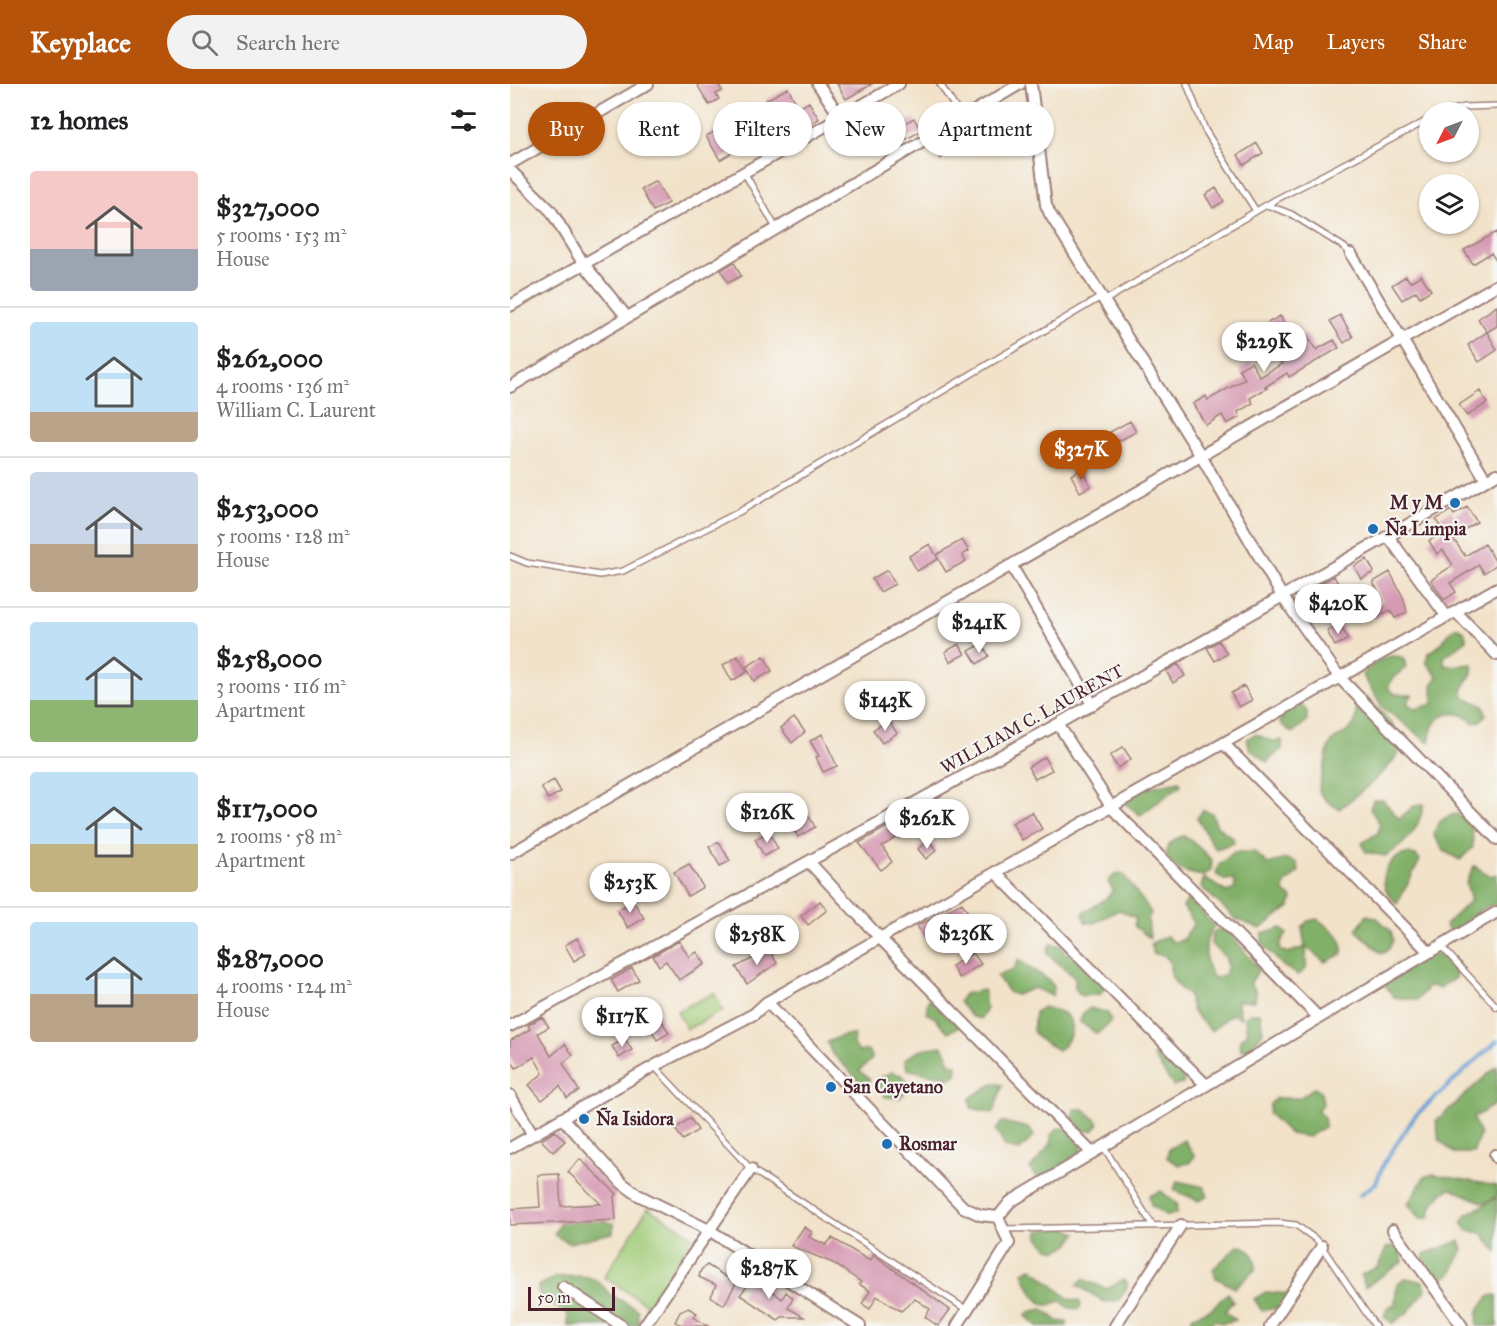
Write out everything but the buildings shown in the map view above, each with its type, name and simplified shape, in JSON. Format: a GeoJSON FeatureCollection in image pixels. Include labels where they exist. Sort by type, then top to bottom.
{"type":"FeatureCollection","features":[{"type":"Feature","properties":{"kind":"street"},"geometry":{"type":"LineString","coordinates":[[510,164],[648,84]]}},
{"type":"Feature","properties":{"kind":"street"},"geometry":{"type":"LineString","coordinates":[[818,84],[830,102]]}},
{"type":"Feature","properties":{"kind":"street"},"geometry":{"type":"LineString","coordinates":[[868,102],[899,84]]}},
{"type":"Feature","properties":{"kind":"street"},"geometry":{"type":"LineString","coordinates":[[989,102],[1020,84]]}},
{"type":"Feature","properties":{"kind":"street"},"geometry":{"type":"LineString","coordinates":[[1031,84],[1046,205],[1201,456],[1282,596],[1340,678],[1497,839]]}},
{"type":"Feature","properties":{"kind":"street"},"geometry":{"type":"LineString","coordinates":[[510,306],[824,127]]}},
{"type":"Feature","properties":{"kind":"street"},"geometry":{"type":"LineString","coordinates":[[510,387],[918,144]]}},
{"type":"Feature","properties":{"kind":"street"},"geometry":{"type":"LineString","coordinates":[[510,170],[551,211],[583,263],[626,316]]}},
{"type":"Feature","properties":{"kind":"street"},"geometry":{"type":"LineString","coordinates":[[1351,254],[1486,480]]}},
{"type":"Feature","properties":{"kind":"street"},"geometry":{"type":"LineString","coordinates":[[510,854],[1497,285]]}},
{"type":"Feature","properties":{"kind":"street","name":"WILLIAM C. LAURENT"},"geometry":{"type":"LineString","coordinates":[[510,1026],[1058,724],[1497,474]]}},
{"type":"Feature","properties":{"kind":"street"},"geometry":{"type":"LineString","coordinates":[[1388,536],[1452,614],[1497,655]]}},
{"type":"Feature","properties":{"kind":"street"},"geometry":{"type":"LineString","coordinates":[[1011,565],[1092,704]]}},
{"type":"Feature","properties":{"kind":"street"},"geometry":{"type":"LineString","coordinates":[[510,1148],[654,1066],[754,1014],[766,1002],[1497,588]]}},
{"type":"Feature","properties":{"kind":"street"},"geometry":{"type":"LineString","coordinates":[[1058,724],[1112,808],[1318,1018]]}},
{"type":"Feature","properties":{"kind":"street"},"geometry":{"type":"LineString","coordinates":[[1224,744],[1429,952]]}},
{"type":"Feature","properties":{"kind":"street"},"geometry":{"type":"LineString","coordinates":[[809,862],[880,938],[1092,1153]]}},
{"type":"Feature","properties":{"kind":"street"},"geometry":{"type":"LineString","coordinates":[[995,872],[1206,1085]]}},
{"type":"Feature","properties":{"kind":"street"},"geometry":{"type":"LineString","coordinates":[[957,1326],[1009,1243],[1004,1229],[999,1224],[998,1217],[1003,1209],[1018,1197],[1497,912]]}},
{"type":"Feature","properties":{"kind":"street"},"geometry":{"type":"LineString","coordinates":[[766,1002],[963,1207],[980,1215],[998,1217]]}},
{"type":"Feature","properties":{"kind":"street"},"geometry":{"type":"LineString","coordinates":[[510,1095],[533,1135]]}},
{"type":"Feature","properties":{"kind":"street"},"geometry":{"type":"LineString","coordinates":[[562,1118],[630,1189],[651,1202],[710,1230],[860,1326]]}},
{"type":"Feature","properties":{"kind":"street"},"geometry":{"type":"LineString","coordinates":[[644,1326],[751,1169]]}},
{"type":"Feature","properties":{"kind":"street"},"geometry":{"type":"LineString","coordinates":[[1115,1326],[1181,1225]]}},
{"type":"Feature","properties":{"kind":"street"},"geometry":{"type":"LineString","coordinates":[[1393,1230],[1462,1326]]}},
{"type":"Feature","properties":{"kind":"street"},"geometry":{"type":"LineString","coordinates":[[1270,1326],[1322,1246]]}},
{"type":"Feature","properties":{"kind":"street"},"geometry":{"type":"LineString","coordinates":[[563,1287],[622,1326]]}},
{"type":"Feature","properties":{"kind":"lane"},"geometry":{"type":"LineString","coordinates":[[940,84],[952,102]]}},
{"type":"Feature","properties":{"kind":"lane"},"geometry":{"type":"LineString","coordinates":[[1187,84],[1205,130],[1256,211]]}},
{"type":"Feature","properties":{"kind":"lane"},"geometry":{"type":"LineString","coordinates":[[1479,107],[1497,106]]}},
{"type":"Feature","properties":{"kind":"lane"},"geometry":{"type":"LineString","coordinates":[[510,556],[528,563],[600,575],[623,571],[739,512],[1256,211],[1419,125]]}},
{"type":"Feature","properties":{"kind":"lane"},"geometry":{"type":"LineString","coordinates":[[744,172],[776,228]]}},
{"type":"Feature","properties":{"kind":"lane"},"geometry":{"type":"LineString","coordinates":[[1267,205],[1291,214],[1344,247],[1351,254]]}},
{"type":"Feature","properties":{"kind":"lane"},"geometry":{"type":"LineString","coordinates":[[1441,946],[1497,1007]]}},
{"type":"Feature","properties":{"kind":"lane"},"geometry":{"type":"LineString","coordinates":[[654,1066],[751,1169],[967,1310]]}},
{"type":"Feature","properties":{"kind":"lane"},"geometry":{"type":"LineString","coordinates":[[1103,1146],[1153,1226]]}},
{"type":"Feature","properties":{"kind":"lane"},"geometry":{"type":"LineString","coordinates":[[1004,1229],[1296,1225],[1322,1246],[1375,1326]]}},
{"type":"Feature","properties":{"kind":"green space"},"geometry":{"type":"Polygon","coordinates":[[[1456,627],[1464,631],[1467,640],[1444,657],[1445,666],[1473,664],[1472,673],[1462,690],[1465,698],[1483,705],[1486,714],[1480,721],[1473,723],[1460,714],[1443,716],[1433,726],[1429,743],[1382,707],[1362,674],[1386,657],[1404,658],[1406,667],[1392,679],[1388,688],[1395,694],[1412,695],[1407,703],[1415,709],[1433,704],[1432,685],[1438,677],[1426,662],[1428,653],[1456,627]]]}},
{"type":"Feature","properties":{"kind":"green space"},"geometry":{"type":"Polygon","coordinates":[[[1366,697],[1395,729],[1400,741],[1399,749],[1394,759],[1377,778],[1339,809],[1324,799],[1319,785],[1329,747],[1336,738],[1354,724],[1356,708],[1366,697]]]}},
{"type":"Feature","properties":{"kind":"green space"},"geometry":{"type":"Polygon","coordinates":[[[1300,704],[1307,711],[1307,721],[1292,733],[1280,723],[1281,713],[1300,704]]]}},
{"type":"Feature","properties":{"kind":"green space"},"geometry":{"type":"Polygon","coordinates":[[[1255,734],[1272,741],[1282,740],[1282,749],[1267,762],[1250,749],[1247,739],[1255,734]]]}},
{"type":"Feature","properties":{"kind":"green space"},"geometry":{"type":"Polygon","coordinates":[[[1179,781],[1181,785],[1140,815],[1126,804],[1140,789],[1179,781]]]}},
{"type":"Feature","properties":{"kind":"green space"},"geometry":{"type":"Polygon","coordinates":[[[1373,800],[1383,800],[1399,819],[1414,806],[1424,804],[1419,821],[1411,835],[1385,856],[1366,852],[1362,843],[1378,833],[1380,824],[1370,809],[1373,800]]]}},
{"type":"Feature","properties":{"kind":"green space"},"geometry":{"type":"Polygon","coordinates":[[[1203,810],[1212,813],[1217,826],[1233,838],[1234,843],[1216,849],[1197,818],[1203,810]]]}},
{"type":"Feature","properties":{"kind":"green space"},"geometry":{"type":"Polygon","coordinates":[[[1457,814],[1472,827],[1473,847],[1460,860],[1444,851],[1434,836],[1441,820],[1457,814]]]}},
{"type":"Feature","properties":{"kind":"green space"},"geometry":{"type":"Polygon","coordinates":[[[1183,836],[1191,840],[1212,860],[1211,870],[1204,876],[1182,871],[1171,864],[1168,859],[1166,851],[1168,847],[1174,840],[1183,836]]]}},
{"type":"Feature","properties":{"kind":"green space"},"geometry":{"type":"Polygon","coordinates":[[[1234,852],[1254,852],[1268,864],[1286,859],[1296,862],[1299,871],[1285,884],[1284,892],[1292,898],[1290,907],[1260,929],[1236,919],[1201,887],[1204,878],[1226,892],[1235,889],[1234,879],[1224,880],[1216,874],[1219,865],[1234,852]]]}},
{"type":"Feature","properties":{"kind":"green space"},"geometry":{"type":"Polygon","coordinates":[[[1407,854],[1416,855],[1420,860],[1397,904],[1386,890],[1384,876],[1392,861],[1407,854]]]}},
{"type":"Feature","properties":{"kind":"green space"},"geometry":{"type":"Polygon","coordinates":[[[1474,866],[1491,876],[1497,874],[1497,905],[1483,909],[1458,931],[1451,933],[1445,925],[1471,900],[1466,883],[1474,866]]]}},
{"type":"Feature","properties":{"kind":"green space"},"geometry":{"type":"Polygon","coordinates":[[[1123,874],[1151,912],[1148,920],[1150,938],[1134,926],[1136,918],[1119,910],[1094,923],[1085,922],[1083,913],[1107,898],[1113,890],[1108,882],[1114,875],[1123,874]]]}},
{"type":"Feature","properties":{"kind":"green space"},"geometry":{"type":"Polygon","coordinates":[[[1189,898],[1214,926],[1206,944],[1206,959],[1214,978],[1224,975],[1228,966],[1225,957],[1211,944],[1212,934],[1219,928],[1229,932],[1259,969],[1250,984],[1256,992],[1255,1001],[1237,1001],[1241,1018],[1232,1014],[1211,1031],[1193,1012],[1188,994],[1174,981],[1170,962],[1164,955],[1154,954],[1150,944],[1167,936],[1173,942],[1183,940],[1194,923],[1183,907],[1189,898]]]}},
{"type":"Feature","properties":{"kind":"green space"},"geometry":{"type":"Polygon","coordinates":[[[1367,915],[1377,918],[1391,931],[1393,940],[1389,949],[1381,953],[1356,930],[1367,915]]]}},
{"type":"Feature","properties":{"kind":"green space"},"geometry":{"type":"Polygon","coordinates":[[[1317,919],[1339,937],[1342,954],[1325,962],[1306,947],[1306,969],[1298,975],[1283,966],[1262,944],[1262,934],[1281,928],[1287,934],[1281,941],[1280,950],[1288,953],[1305,947],[1302,928],[1308,921],[1317,919]]]}},
{"type":"Feature","properties":{"kind":"green space"},"geometry":{"type":"Polygon","coordinates":[[[1050,944],[1060,945],[1065,953],[1083,958],[1105,986],[1101,994],[1081,996],[1075,988],[1075,978],[1047,953],[1050,944]]]}},
{"type":"Feature","properties":{"kind":"green space"},"geometry":{"type":"Polygon","coordinates":[[[1429,952],[1451,961],[1457,968],[1455,978],[1439,988],[1429,986],[1417,1000],[1394,997],[1382,981],[1385,975],[1395,965],[1429,952]]]}},
{"type":"Feature","properties":{"kind":"green space"},"geometry":{"type":"Polygon","coordinates":[[[1018,960],[1049,980],[1054,987],[1052,996],[1034,988],[1016,995],[1008,992],[997,976],[1014,969],[1018,960]]]}},
{"type":"Feature","properties":{"kind":"green space"},"geometry":{"type":"Polygon","coordinates":[[[984,990],[986,1011],[980,1019],[971,1016],[959,1002],[964,994],[984,990]]]}},
{"type":"Feature","properties":{"kind":"green space"},"geometry":{"type":"Polygon","coordinates":[[[714,993],[723,1011],[687,1029],[677,1011],[714,993]]]}},
{"type":"Feature","properties":{"kind":"green space"},"geometry":{"type":"Polygon","coordinates":[[[928,1000],[938,1000],[965,1024],[948,1032],[935,1018],[926,1013],[928,1000]]]}},
{"type":"Feature","properties":{"kind":"green space"},"geometry":{"type":"Polygon","coordinates":[[[1043,1007],[1063,1013],[1070,1022],[1069,1038],[1058,1050],[1039,1039],[1033,1031],[1035,1012],[1043,1007]]]}},
{"type":"Feature","properties":{"kind":"green space"},"geometry":{"type":"Polygon","coordinates":[[[1090,1008],[1108,1013],[1111,1021],[1097,1034],[1080,1022],[1083,1013],[1090,1008]]]}},
{"type":"Feature","properties":{"kind":"green space"},"geometry":{"type":"Polygon","coordinates":[[[1250,1013],[1260,1013],[1263,1032],[1250,1049],[1241,1050],[1240,1040],[1247,1034],[1245,1017],[1250,1013]]]}},
{"type":"Feature","properties":{"kind":"green space"},"geometry":{"type":"Polygon","coordinates":[[[844,1035],[854,1035],[853,1044],[859,1052],[868,1050],[872,1059],[859,1071],[870,1079],[865,1087],[831,1052],[827,1042],[844,1035]]]}},
{"type":"Feature","properties":{"kind":"green space"},"geometry":{"type":"Polygon","coordinates":[[[941,1046],[947,1053],[949,1062],[957,1065],[956,1075],[948,1078],[907,1069],[905,1059],[922,1049],[941,1046]]]}},
{"type":"Feature","properties":{"kind":"green space"},"geometry":{"type":"Polygon","coordinates":[[[1160,1051],[1168,1061],[1182,1066],[1185,1074],[1183,1084],[1173,1086],[1153,1056],[1160,1051]]]}},
{"type":"Feature","properties":{"kind":"green space"},"geometry":{"type":"Polygon","coordinates":[[[1497,1066],[1497,1103],[1473,1118],[1480,1135],[1473,1153],[1454,1153],[1439,1140],[1436,1121],[1497,1066]]]}},
{"type":"Feature","properties":{"kind":"green space"},"geometry":{"type":"Polygon","coordinates":[[[892,1072],[901,1075],[907,1081],[906,1091],[900,1098],[885,1097],[876,1080],[892,1072]]]}},
{"type":"Feature","properties":{"kind":"green space"},"geometry":{"type":"Polygon","coordinates":[[[994,1083],[1003,1085],[993,1113],[971,1108],[970,1098],[994,1083]]]}},
{"type":"Feature","properties":{"kind":"green space"},"geometry":{"type":"Polygon","coordinates":[[[1315,1087],[1321,1093],[1323,1104],[1317,1110],[1324,1116],[1325,1126],[1309,1137],[1290,1134],[1269,1114],[1270,1104],[1276,1098],[1299,1098],[1315,1087]]]}},
{"type":"Feature","properties":{"kind":"green space"},"geometry":{"type":"Polygon","coordinates":[[[1075,1109],[1084,1109],[1099,1123],[1093,1131],[1083,1131],[1071,1117],[1075,1109]]]}},
{"type":"Feature","properties":{"kind":"green space"},"geometry":{"type":"Polygon","coordinates":[[[1002,1122],[1029,1128],[1034,1136],[1020,1150],[1005,1147],[996,1130],[1002,1122]]]}},
{"type":"Feature","properties":{"kind":"green space"},"geometry":{"type":"Polygon","coordinates":[[[1058,1128],[1067,1129],[1083,1141],[1081,1152],[1046,1176],[1036,1176],[1030,1169],[1051,1144],[1051,1135],[1058,1128]]]}},
{"type":"Feature","properties":{"kind":"green space"},"geometry":{"type":"Polygon","coordinates":[[[1184,1140],[1195,1156],[1189,1163],[1179,1165],[1167,1158],[1169,1149],[1184,1140]]]}},
{"type":"Feature","properties":{"kind":"green space"},"geometry":{"type":"Polygon","coordinates":[[[1433,1174],[1497,1186],[1497,1196],[1484,1203],[1450,1188],[1433,1203],[1430,1217],[1421,1219],[1408,1204],[1424,1177],[1433,1174]]]}},
{"type":"Feature","properties":{"kind":"green space"},"geometry":{"type":"Polygon","coordinates":[[[1177,1181],[1204,1187],[1208,1196],[1199,1201],[1174,1190],[1177,1181]]]}},
{"type":"Feature","properties":{"kind":"green space"},"geometry":{"type":"Polygon","coordinates":[[[1161,1191],[1177,1204],[1176,1214],[1166,1215],[1151,1205],[1149,1196],[1161,1191]]]}},
{"type":"Feature","properties":{"kind":"green space"},"geometry":{"type":"Polygon","coordinates":[[[1497,1198],[1497,1252],[1482,1233],[1468,1231],[1462,1223],[1467,1214],[1497,1198]]]}},
{"type":"Feature","properties":{"kind":"green space"},"geometry":{"type":"Polygon","coordinates":[[[648,1208],[693,1236],[649,1306],[604,1277],[648,1208]]]}},
{"type":"Feature","properties":{"kind":"green space"},"geometry":{"type":"Polygon","coordinates":[[[601,1220],[614,1224],[613,1233],[569,1243],[554,1235],[560,1222],[601,1220]]]}},
{"type":"Feature","properties":{"kind":"green space"},"geometry":{"type":"Polygon","coordinates":[[[1063,1227],[1077,1233],[1069,1245],[1056,1251],[1047,1247],[1038,1236],[1039,1231],[1063,1227]]]}},
{"type":"Feature","properties":{"kind":"green space"},"geometry":{"type":"Polygon","coordinates":[[[1460,1241],[1463,1249],[1451,1274],[1443,1279],[1428,1270],[1424,1254],[1460,1241]]]}},
{"type":"Feature","properties":{"kind":"green space"},"geometry":{"type":"Polygon","coordinates":[[[1238,1246],[1252,1253],[1256,1269],[1235,1288],[1216,1278],[1213,1269],[1238,1246]]]}},
{"type":"Feature","properties":{"kind":"green space"},"geometry":{"type":"Polygon","coordinates":[[[1395,1246],[1402,1253],[1403,1262],[1365,1287],[1361,1275],[1378,1267],[1386,1248],[1395,1246]]]}},
{"type":"Feature","properties":{"kind":"green space"},"geometry":{"type":"Polygon","coordinates":[[[1032,1268],[1069,1299],[1079,1301],[1081,1305],[1079,1309],[1069,1308],[1061,1301],[1049,1305],[1039,1301],[1023,1272],[1032,1268]]]}},
{"type":"Feature","properties":{"kind":"green space"},"geometry":{"type":"Polygon","coordinates":[[[581,1276],[595,1280],[612,1296],[635,1308],[638,1311],[638,1325],[568,1326],[568,1315],[544,1301],[538,1286],[556,1277],[581,1276]]]}},
{"type":"Feature","properties":{"kind":"green space"},"geometry":{"type":"Polygon","coordinates":[[[1405,1278],[1424,1282],[1426,1290],[1408,1312],[1393,1323],[1384,1317],[1387,1308],[1395,1304],[1397,1284],[1405,1278]]]}},
{"type":"Feature","properties":{"kind":"green space"},"geometry":{"type":"Polygon","coordinates":[[[1083,1279],[1107,1289],[1123,1280],[1127,1282],[1127,1287],[1119,1300],[1105,1302],[1077,1285],[1083,1279]]]}},
{"type":"Feature","properties":{"kind":"green space"},"geometry":{"type":"Polygon","coordinates":[[[1266,1292],[1289,1294],[1293,1297],[1293,1307],[1285,1312],[1276,1308],[1262,1311],[1254,1299],[1266,1292]]]}},
{"type":"Feature","properties":{"kind":"green space"},"geometry":{"type":"Polygon","coordinates":[[[1228,1293],[1233,1301],[1225,1311],[1236,1320],[1222,1323],[1216,1320],[1207,1326],[1188,1326],[1193,1316],[1211,1309],[1228,1293]]]}},
{"type":"Feature","properties":{"kind":"green space"},"geometry":{"type":"Polygon","coordinates":[[[1497,1295],[1497,1326],[1477,1326],[1478,1310],[1490,1296],[1497,1295]]]}},
{"type":"Feature","properties":{"kind":"green space"},"geometry":{"type":"Polygon","coordinates":[[[1043,1309],[1058,1321],[1067,1322],[1067,1326],[1037,1326],[1026,1316],[1029,1312],[1043,1309]]]}},
{"type":"Feature","properties":{"kind":"waterway"},"geometry":{"type":"LineString","coordinates":[[1360,1195],[1376,1183],[1384,1163],[1415,1116],[1497,1041]]}},
{"type":"Feature","properties":{"kind":"place","name":"M y M"},"geometry":{"type":"Point","coordinates":[1455,503]}},
{"type":"Feature","properties":{"kind":"place","name":"Ña Limpia"},"geometry":{"type":"Point","coordinates":[1373,529]}},
{"type":"Feature","properties":{"kind":"place","name":"San Cayetano"},"geometry":{"type":"Point","coordinates":[831,1087]}},
{"type":"Feature","properties":{"kind":"place","name":"Ña Isidora"},"geometry":{"type":"Point","coordinates":[584,1119]}},
{"type":"Feature","properties":{"kind":"place","name":"Rosmar"},"geometry":{"type":"Point","coordinates":[887,1144]}}]}
